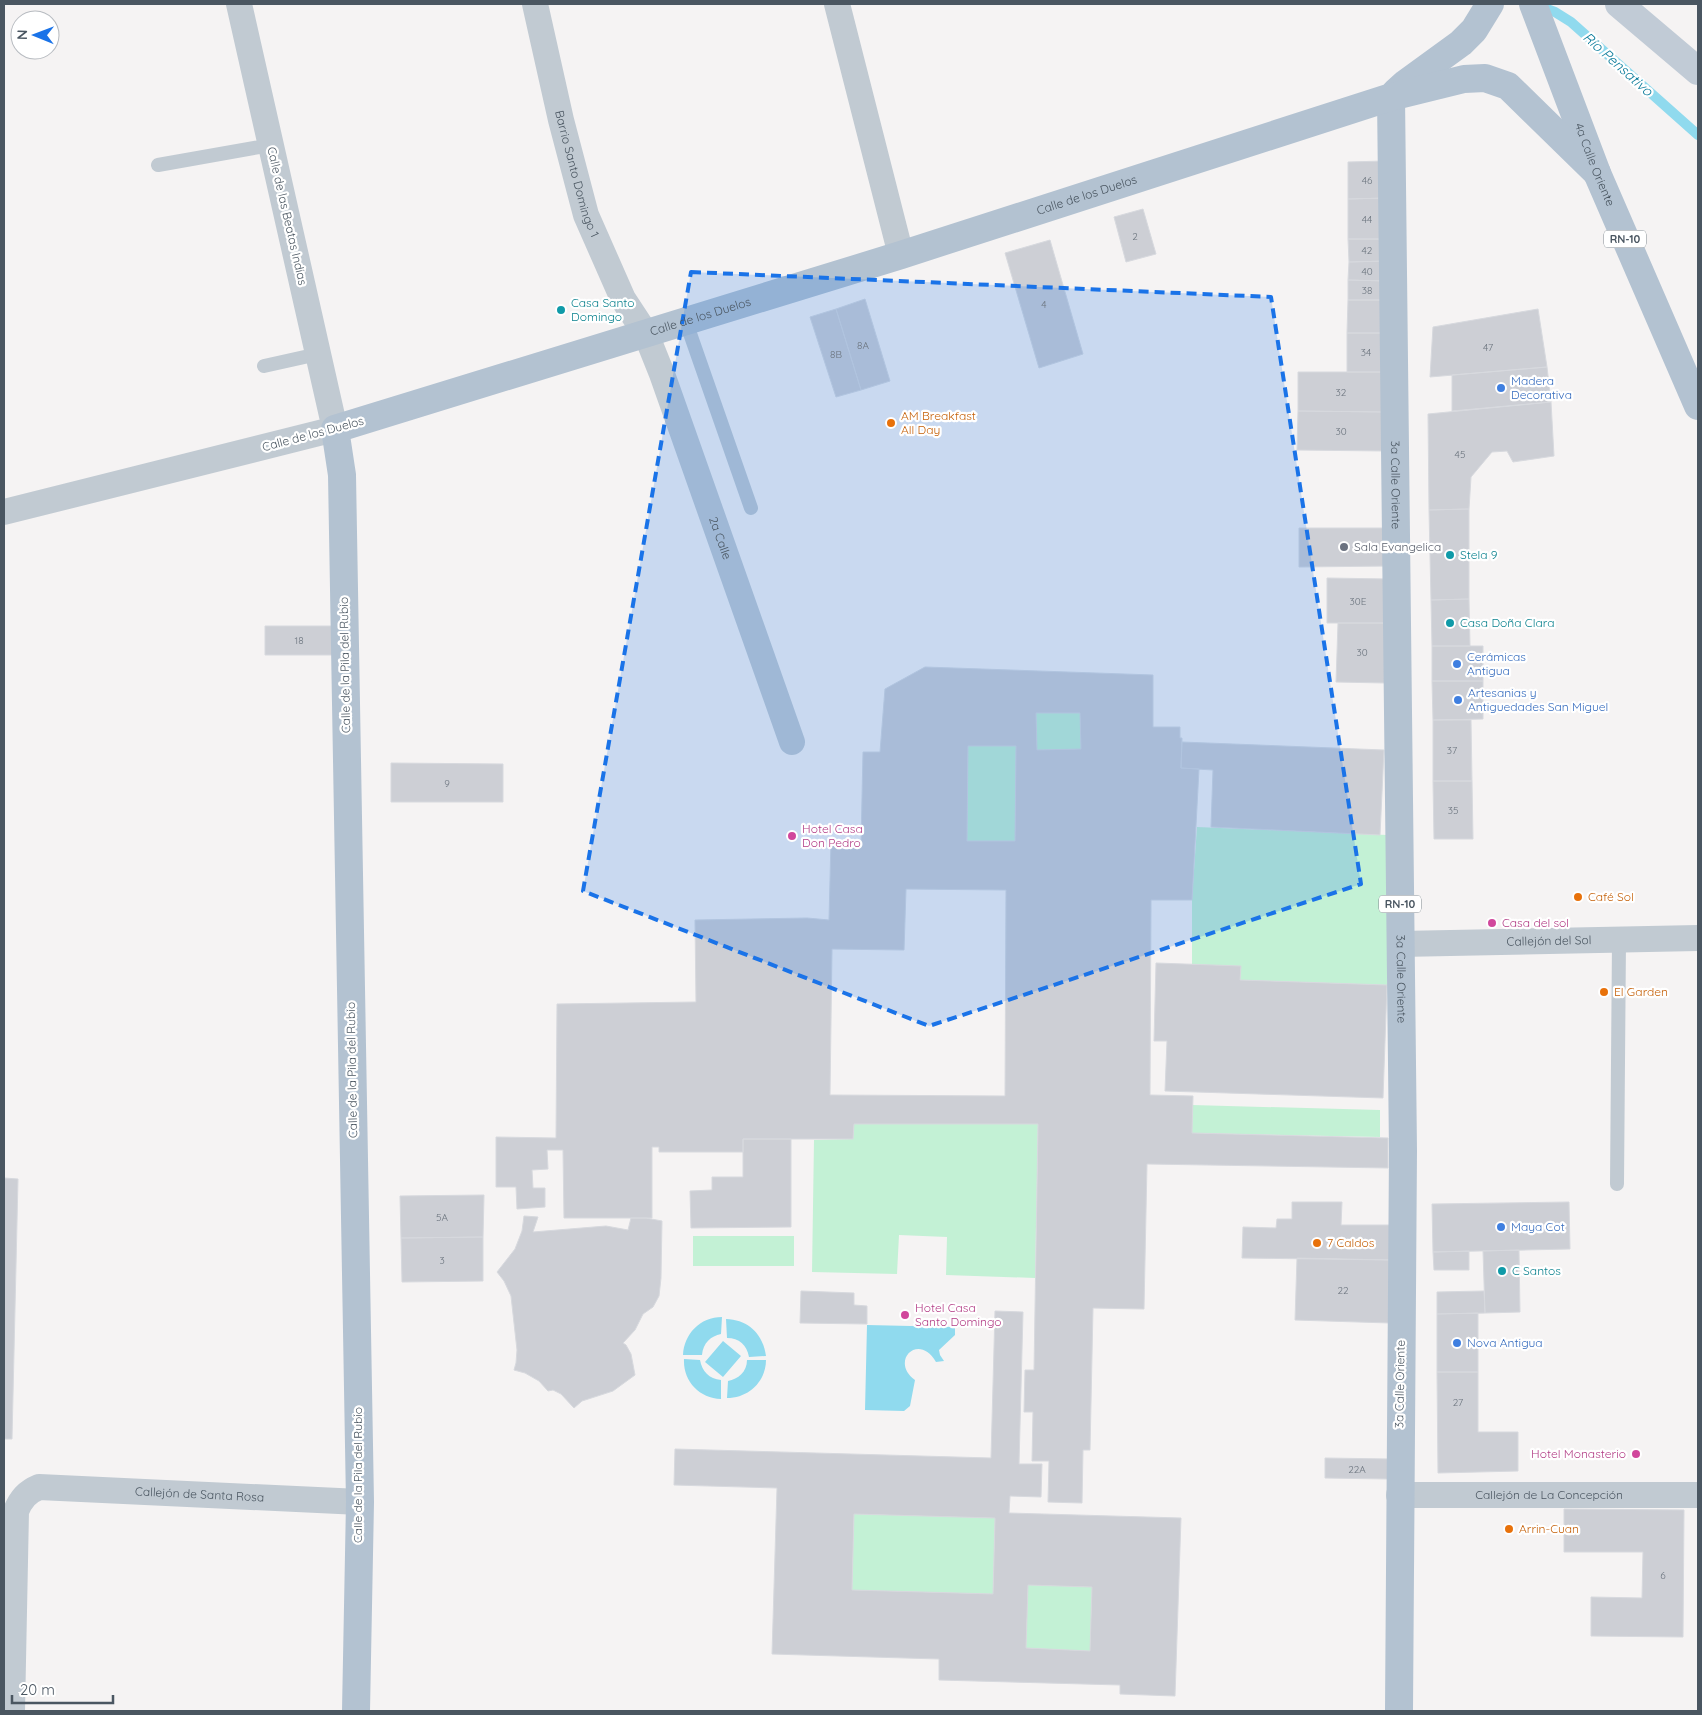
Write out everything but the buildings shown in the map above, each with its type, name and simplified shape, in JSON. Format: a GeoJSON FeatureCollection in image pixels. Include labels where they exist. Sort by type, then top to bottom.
{"type":"FeatureCollection","features":[{"type":"Feature","properties":{"kind":"main road","name":"Calle de los Duelos"},"geometry":{"type":"LineString","coordinates":[[1391,97],[1406,83],[1461,44],[1474,30],[1490,4]]}},
{"type":"Feature","properties":{"kind":"main road"},"geometry":{"type":"LineString","coordinates":[[1618,4],[1698,71]]}},
{"type":"Feature","properties":{"kind":"main road","name":"4a Calle Oriente"},"geometry":{"type":"LineString","coordinates":[[1536,14],[1597,174],[1698,406]]}},
{"type":"Feature","properties":{"kind":"main road","name":"Calle de los Duelos"},"geometry":{"type":"LineString","coordinates":[[335,429],[901,255],[1391,97],[1464,79],[1485,78],[1508,86],[1597,174]]}},
{"type":"Feature","properties":{"kind":"main road","name":"3a Calle Oriente"},"geometry":{"type":"LineString","coordinates":[[1391,97],[1403,1152],[1398,1711]]}},
{"type":"Feature","properties":{"kind":"main road","name":"Calle de la Pila del Rubio"},"geometry":{"type":"LineString","coordinates":[[335,429],[342,475],[360,1502],[356,1711]]}},
{"type":"Feature","properties":{"kind":"street","name":"Calle de las Beatas Indias"},"geometry":{"type":"LineString","coordinates":[[239,4],[335,429]]}},
{"type":"Feature","properties":{"kind":"street","name":"Barrio Santo Domingo 1"},"geometry":{"type":"LineString","coordinates":[[535,4],[563,130],[586,215],[623,299],[646,334]]}},
{"type":"Feature","properties":{"kind":"street"},"geometry":{"type":"LineString","coordinates":[[837,4],[901,255]]}},
{"type":"Feature","properties":{"kind":"street","name":"2a Calle"},"geometry":{"type":"LineString","coordinates":[[646,334],[662,374],[792,742]]}},
{"type":"Feature","properties":{"kind":"street","name":"Calle de los Duelos"},"geometry":{"type":"LineString","coordinates":[[4,512],[335,429]]}},
{"type":"Feature","properties":{"kind":"street","name":"Callejón del Sol"},"geometry":{"type":"LineString","coordinates":[[1400,944],[1698,938]]}},
{"type":"Feature","properties":{"kind":"street","name":"Callejón de Santa Rosa"},"geometry":{"type":"LineString","coordinates":[[12,1711],[16,1511],[20,1501],[26,1494],[39,1487],[360,1502]]}},
{"type":"Feature","properties":{"kind":"street","name":"Callejón de La Concepción"},"geometry":{"type":"LineString","coordinates":[[1399,1495],[1698,1495]]}},
{"type":"Feature","properties":{"kind":"lane"},"geometry":{"type":"LineString","coordinates":[[158,165],[271,145]]}},
{"type":"Feature","properties":{"kind":"lane"},"geometry":{"type":"LineString","coordinates":[[686,322],[751,508]]}},
{"type":"Feature","properties":{"kind":"lane"},"geometry":{"type":"LineString","coordinates":[[264,366],[318,354]]}},
{"type":"Feature","properties":{"kind":"lane"},"geometry":{"type":"LineString","coordinates":[[1617,1184],[1618,940]]}},
{"type":"Feature","properties":{"kind":"highlighted area"},"geometry":{"type":"Polygon","coordinates":[[[691,272],[1271,297],[1361,884],[929,1026],[583,891],[691,272]]]}},
{"type":"Feature","properties":{"kind":"green space"},"geometry":{"type":"Polygon","coordinates":[[[1036,713],[1080,713],[1081,749],[1037,750],[1036,713]]]}},
{"type":"Feature","properties":{"kind":"green space"},"geometry":{"type":"Polygon","coordinates":[[[968,746],[1016,746],[1015,841],[967,841],[968,746]]]}},
{"type":"Feature","properties":{"kind":"green space"},"geometry":{"type":"Polygon","coordinates":[[[1197,827],[1387,835],[1387,985],[1240,980],[1241,967],[1192,964],[1192,900],[1197,827]]]}},
{"type":"Feature","properties":{"kind":"green space"},"geometry":{"type":"Polygon","coordinates":[[[1192,1105],[1380,1110],[1380,1137],[1192,1133],[1192,1105]]]}},
{"type":"Feature","properties":{"kind":"green space"},"geometry":{"type":"Polygon","coordinates":[[[854,1124],[1038,1124],[1035,1278],[946,1275],[947,1237],[899,1235],[897,1274],[812,1272],[814,1140],[853,1139],[854,1124]]]}},
{"type":"Feature","properties":{"kind":"green space"},"geometry":{"type":"Polygon","coordinates":[[[693,1236],[794,1236],[794,1266],[693,1266],[693,1236]]]}},
{"type":"Feature","properties":{"kind":"green space"},"geometry":{"type":"Polygon","coordinates":[[[854,1514],[995,1518],[993,1594],[852,1590],[854,1514]]]}},
{"type":"Feature","properties":{"kind":"green space"},"geometry":{"type":"Polygon","coordinates":[[[1028,1585],[1092,1587],[1090,1651],[1026,1648],[1028,1585]]]}},
{"type":"Feature","properties":{"kind":"water"},"geometry":{"type":"Polygon","coordinates":[[[722,1317],[721,1334],[714,1336],[708,1341],[702,1355],[683,1355],[686,1340],[700,1323],[722,1317]]]}},
{"type":"Feature","properties":{"kind":"water"},"geometry":{"type":"Polygon","coordinates":[[[726,1319],[742,1322],[754,1330],[762,1341],[766,1356],[749,1357],[742,1343],[735,1339],[727,1338],[726,1319]]]}},
{"type":"Feature","properties":{"kind":"water"},"geometry":{"type":"Polygon","coordinates":[[[867,1325],[955,1327],[955,1335],[939,1350],[944,1361],[936,1362],[929,1353],[922,1349],[909,1353],[905,1365],[908,1373],[915,1380],[910,1406],[904,1411],[865,1410],[867,1325]]]}},
{"type":"Feature","properties":{"kind":"water"},"geometry":{"type":"Polygon","coordinates":[[[723,1341],[741,1356],[723,1377],[705,1362],[723,1341]]]}},
{"type":"Feature","properties":{"kind":"water"},"geometry":{"type":"Polygon","coordinates":[[[684,1359],[700,1360],[702,1368],[707,1374],[721,1380],[721,1399],[699,1392],[694,1387],[686,1374],[684,1359]]]}},
{"type":"Feature","properties":{"kind":"water"},"geometry":{"type":"Polygon","coordinates":[[[747,1360],[766,1360],[763,1375],[749,1392],[727,1398],[728,1381],[735,1379],[741,1374],[747,1364],[747,1360]]]}},
{"type":"Feature","properties":{"kind":"waterway","name":"Río Pensativo"},"geometry":{"type":"LineString","coordinates":[[1539,6],[1555,12],[1571,22],[1698,135]]}},
{"type":"Feature","properties":{"kind":"place","name":"Casa Santo Domingo"},"geometry":{"type":"Point","coordinates":[561,310]}},
{"type":"Feature","properties":{"kind":"place","name":"Madera Decorativa"},"geometry":{"type":"Point","coordinates":[1501,388]}},
{"type":"Feature","properties":{"kind":"place","name":"AM Breakfast All Day"},"geometry":{"type":"Point","coordinates":[891,423]}},
{"type":"Feature","properties":{"kind":"place","name":"Sala Evangelica"},"geometry":{"type":"Point","coordinates":[1344,547]}},
{"type":"Feature","properties":{"kind":"place","name":"Stela 9"},"geometry":{"type":"Point","coordinates":[1450,555]}},
{"type":"Feature","properties":{"kind":"place","name":"Casa Doña Clara"},"geometry":{"type":"Point","coordinates":[1450,623]}},
{"type":"Feature","properties":{"kind":"place","name":"Cerámicas Antigua"},"geometry":{"type":"Point","coordinates":[1457,664]}},
{"type":"Feature","properties":{"kind":"place","name":"Artesanias y Antiguedades San Miguel"},"geometry":{"type":"Point","coordinates":[1458,700]}},
{"type":"Feature","properties":{"kind":"place","name":"Hotel Casa Don Pedro"},"geometry":{"type":"Point","coordinates":[792,836]}},
{"type":"Feature","properties":{"kind":"place","name":"Café Sol"},"geometry":{"type":"Point","coordinates":[1578,897]}},
{"type":"Feature","properties":{"kind":"place","name":"Casa del sol"},"geometry":{"type":"Point","coordinates":[1492,923]}},
{"type":"Feature","properties":{"kind":"place","name":"El Garden"},"geometry":{"type":"Point","coordinates":[1604,992]}},
{"type":"Feature","properties":{"kind":"place","name":"Maya Cot"},"geometry":{"type":"Point","coordinates":[1501,1227]}},
{"type":"Feature","properties":{"kind":"place","name":"7 Caldos"},"geometry":{"type":"Point","coordinates":[1317,1243]}},
{"type":"Feature","properties":{"kind":"place","name":"C Santos"},"geometry":{"type":"Point","coordinates":[1502,1271]}},
{"type":"Feature","properties":{"kind":"place","name":"Hotel Casa Santo Domingo"},"geometry":{"type":"Point","coordinates":[905,1315]}},
{"type":"Feature","properties":{"kind":"place","name":"Nova Antigua"},"geometry":{"type":"Point","coordinates":[1457,1343]}},
{"type":"Feature","properties":{"kind":"place","name":"Hotel Monasterio"},"geometry":{"type":"Point","coordinates":[1636,1454]}},
{"type":"Feature","properties":{"kind":"place","name":"Arrin-Cuan"},"geometry":{"type":"Point","coordinates":[1509,1529]}}]}
